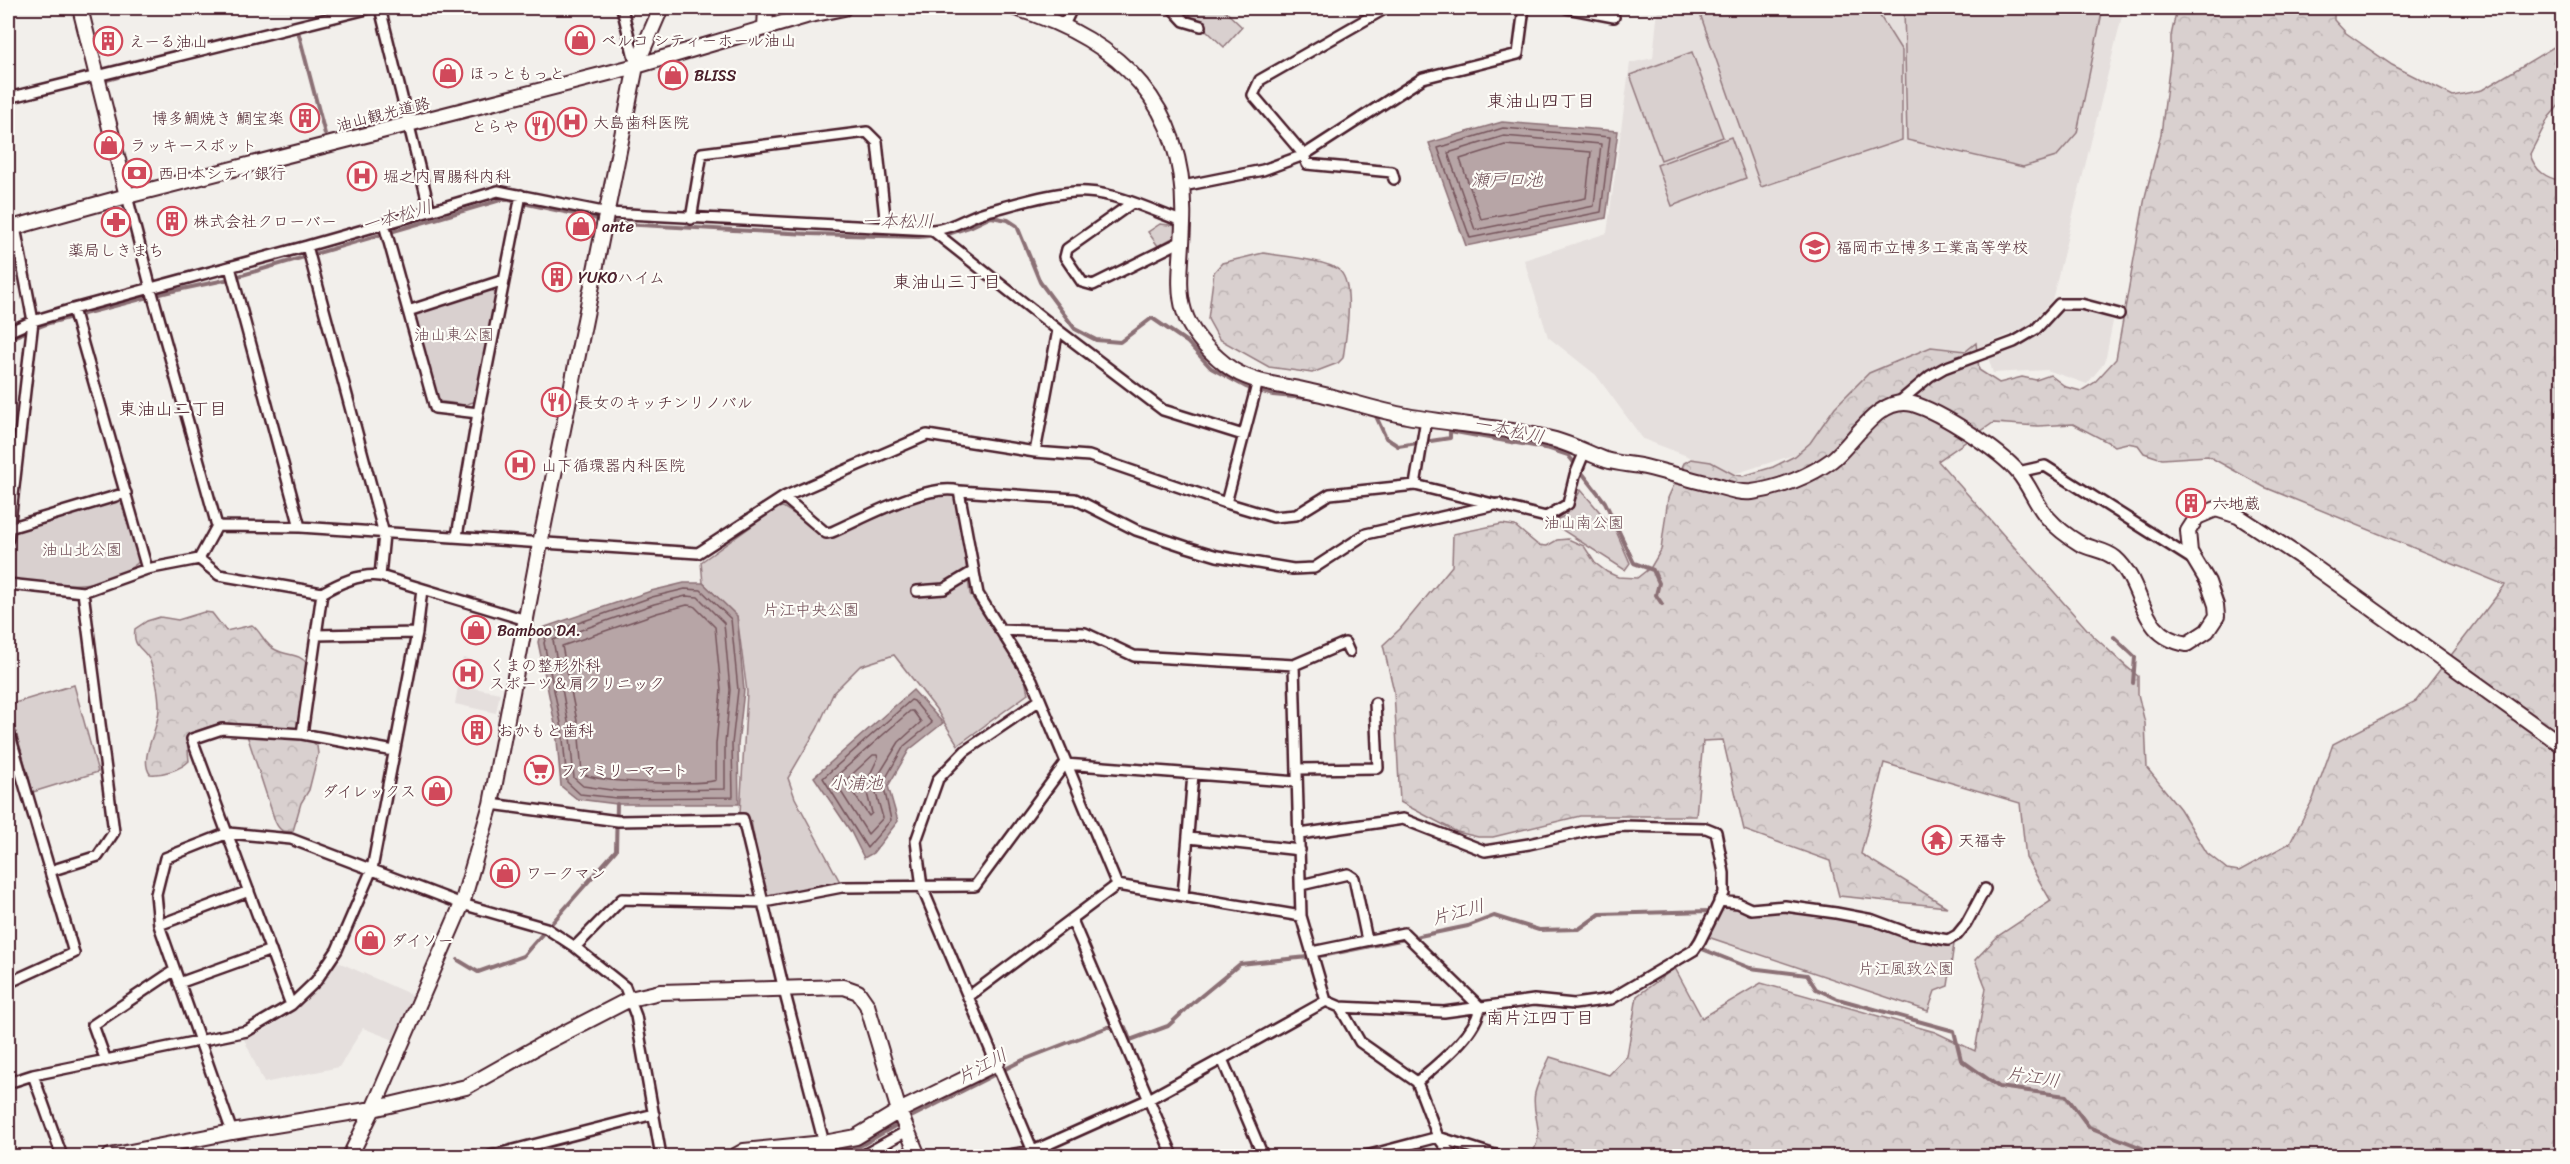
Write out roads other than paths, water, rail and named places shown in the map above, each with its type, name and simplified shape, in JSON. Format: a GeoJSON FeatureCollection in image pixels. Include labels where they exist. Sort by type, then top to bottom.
{"type":"FeatureCollection","features":[{"type":"Feature","properties":{"kind":"street"},"geometry":{"type":"LineString","coordinates":[[80,8],[152,295],[217,526],[199,559]]}},
{"type":"Feature","properties":{"kind":"street"},"geometry":{"type":"LineString","coordinates":[[8,98],[371,8]]}},
{"type":"Feature","properties":{"kind":"street"},"geometry":{"type":"LineString","coordinates":[[380,8],[430,211]]}},
{"type":"Feature","properties":{"kind":"street"},"geometry":{"type":"LineString","coordinates":[[622,8],[636,66]]}},
{"type":"Feature","properties":{"kind":"street"},"geometry":{"type":"LineString","coordinates":[[350,1156],[373,1109],[462,904],[491,804],[540,544],[636,66],[661,8]]}},
{"type":"Feature","properties":{"kind":"street"},"geometry":{"type":"LineString","coordinates":[[765,28],[766,8]]}},
{"type":"Feature","properties":{"kind":"street","name":"油山観光道路"},"geometry":{"type":"LineString","coordinates":[[11,228],[636,66],[765,28],[844,8]]}},
{"type":"Feature","properties":{"kind":"street"},"geometry":{"type":"LineString","coordinates":[[1015,8],[1064,25],[1097,46],[1140,79],[1159,107],[1173,136],[1182,186],[1184,222],[1179,269],[1180,304],[1194,333],[1228,367],[1258,382],[1310,391],[1405,416],[1545,438],[1583,455],[1645,467],[1748,493],[1792,482],[1832,459],[1880,412],[1898,403],[1930,376],[1944,368],[2014,342],[2036,329],[2059,304],[2081,304],[2119,314]]}},
{"type":"Feature","properties":{"kind":"street"},"geometry":{"type":"LineString","coordinates":[[1064,25],[1072,8]]}},
{"type":"Feature","properties":{"kind":"street"},"geometry":{"type":"LineString","coordinates":[[1172,8],[1184,21],[1201,26]]}},
{"type":"Feature","properties":{"kind":"street"},"geometry":{"type":"LineString","coordinates":[[1386,8],[1260,80],[1253,95],[1304,155],[1307,164],[1392,172],[1394,179]]}},
{"type":"Feature","properties":{"kind":"street"},"geometry":{"type":"LineString","coordinates":[[1182,186],[1263,170],[1304,155],[1423,78],[1518,54],[1524,8]]}},
{"type":"Feature","properties":{"kind":"street"},"geometry":{"type":"LineString","coordinates":[[1567,8],[1614,17]]}},
{"type":"Feature","properties":{"kind":"street"},"geometry":{"type":"LineString","coordinates":[[691,219],[702,153],[867,132],[877,142],[886,227]]}},
{"type":"Feature","properties":{"kind":"street"},"geometry":{"type":"LineString","coordinates":[[8,332],[32,323],[75,315],[152,295],[231,270],[309,252],[386,230],[430,211],[498,191],[520,201],[606,220],[691,219],[933,231],[947,230],[979,214],[1021,203],[1086,192],[1132,203],[1184,222]]}},
{"type":"Feature","properties":{"kind":"street"},"geometry":{"type":"LineString","coordinates":[[457,536],[478,413],[520,201]]}},
{"type":"Feature","properties":{"kind":"street"},"geometry":{"type":"LineString","coordinates":[[1132,203],[1067,249],[1065,257],[1082,282],[1093,285],[1182,241]]}},
{"type":"Feature","properties":{"kind":"street"},"geometry":{"type":"LineString","coordinates":[[8,539],[9,508],[32,323],[11,228]]}},
{"type":"Feature","properties":{"kind":"street"},"geometry":{"type":"LineString","coordinates":[[386,230],[435,408],[478,413]]}},
{"type":"Feature","properties":{"kind":"street"},"geometry":{"type":"LineString","coordinates":[[933,231],[1163,410],[1244,435]]}},
{"type":"Feature","properties":{"kind":"street"},"geometry":{"type":"LineString","coordinates":[[309,252],[384,534],[380,576]]}},
{"type":"Feature","properties":{"kind":"street"},"geometry":{"type":"LineString","coordinates":[[231,270],[300,527]]}},
{"type":"Feature","properties":{"kind":"street"},"geometry":{"type":"LineString","coordinates":[[408,311],[504,280]]}},
{"type":"Feature","properties":{"kind":"street"},"geometry":{"type":"LineString","coordinates":[[75,315],[147,569]]}},
{"type":"Feature","properties":{"kind":"street"},"geometry":{"type":"LineString","coordinates":[[1035,452],[1058,330]]}},
{"type":"Feature","properties":{"kind":"street"},"geometry":{"type":"LineString","coordinates":[[1226,503],[1252,397],[1258,382]]}},
{"type":"Feature","properties":{"kind":"street"},"geometry":{"type":"LineString","coordinates":[[1898,403],[1913,405],[1937,415],[1994,450],[2018,472],[2048,518],[2081,544],[2113,555],[2130,576],[2151,625],[2171,641],[2187,644],[2207,631],[2217,616],[2216,605],[2208,582],[2190,552],[2188,531],[2197,517],[2216,509],[2238,516],[2368,604],[2562,745]]}},
{"type":"Feature","properties":{"kind":"street"},"geometry":{"type":"LineString","coordinates":[[1415,485],[1426,419]]}},
{"type":"Feature","properties":{"kind":"street"},"geometry":{"type":"LineString","coordinates":[[217,526],[300,527],[698,553],[784,497],[927,435],[1035,452],[1089,456],[1273,517],[1296,515],[1330,494],[1415,485],[1546,517],[1568,504],[1583,455]]}},
{"type":"Feature","properties":{"kind":"street"},"geometry":{"type":"LineString","coordinates":[[2018,472],[2045,466],[2194,560]]}},
{"type":"Feature","properties":{"kind":"street"},"geometry":{"type":"LineString","coordinates":[[784,497],[826,532],[832,532],[922,493],[951,489],[1075,499],[1136,530],[1187,547],[1217,556],[1293,569],[1314,568],[1366,534],[1499,504]]}},
{"type":"Feature","properties":{"kind":"street"},"geometry":{"type":"LineString","coordinates":[[959,491],[978,594],[1032,680],[1117,885]]}},
{"type":"Feature","properties":{"kind":"street"},"geometry":{"type":"LineString","coordinates":[[9,528],[126,493]]}},
{"type":"Feature","properties":{"kind":"street"},"geometry":{"type":"LineString","coordinates":[[8,584],[82,592],[147,569],[199,559],[219,575],[322,593],[366,574],[380,576],[526,620]]}},
{"type":"Feature","properties":{"kind":"street"},"geometry":{"type":"LineString","coordinates":[[917,591],[944,589],[974,571]]}},
{"type":"Feature","properties":{"kind":"street"},"geometry":{"type":"LineString","coordinates":[[8,1083],[33,1075],[247,1031],[291,1005],[316,981],[337,950],[372,869],[417,633],[422,589]]}},
{"type":"Feature","properties":{"kind":"street"},"geometry":{"type":"LineString","coordinates":[[50,871],[98,856],[114,832],[82,592]]}},
{"type":"Feature","properties":{"kind":"street"},"geometry":{"type":"LineString","coordinates":[[302,734],[322,593]]}},
{"type":"Feature","properties":{"kind":"street"},"geometry":{"type":"LineString","coordinates":[[1000,630],[1085,633],[1134,656],[1294,665],[1345,643],[1349,652]]}},
{"type":"Feature","properties":{"kind":"street"},"geometry":{"type":"LineString","coordinates":[[316,635],[417,633]]}},
{"type":"Feature","properties":{"kind":"street"},"geometry":{"type":"LineString","coordinates":[[1294,665],[1301,916],[1326,1001],[1340,1007],[1444,1012],[1534,1000],[1574,1004],[1611,999],[1694,950],[1724,893],[1724,873],[1716,832],[1706,828],[1622,826],[1485,851],[1403,819],[1300,834]]}},
{"type":"Feature","properties":{"kind":"street"},"geometry":{"type":"LineString","coordinates":[[1034,1154],[922,886],[916,841],[938,779],[965,751],[1040,700]]}},
{"type":"Feature","properties":{"kind":"street"},"geometry":{"type":"LineString","coordinates":[[1297,769],[1378,768],[1372,708]]}},
{"type":"Feature","properties":{"kind":"street"},"geometry":{"type":"LineString","coordinates":[[8,729],[74,953],[8,983]]}},
{"type":"Feature","properties":{"kind":"street"},"geometry":{"type":"LineString","coordinates":[[291,1005],[192,739],[222,729],[302,734],[394,751]]}},
{"type":"Feature","properties":{"kind":"street"},"geometry":{"type":"LineString","coordinates":[[1065,764],[1297,782]]}},
{"type":"Feature","properties":{"kind":"street"},"geometry":{"type":"LineString","coordinates":[[575,947],[622,899],[764,902],[842,887],[975,886],[1065,764]]}},
{"type":"Feature","properties":{"kind":"street"},"geometry":{"type":"LineString","coordinates":[[1183,896],[1193,774]]}},
{"type":"Feature","properties":{"kind":"street"},"geometry":{"type":"LineString","coordinates":[[491,804],[618,821],[743,819],[824,1143]]}},
{"type":"Feature","properties":{"kind":"street"},"geometry":{"type":"LineString","coordinates":[[232,1132],[159,925],[156,894],[165,858],[228,833],[291,838],[462,904],[546,928],[575,947],[625,987],[630,999],[636,1016],[661,1156]]}},
{"type":"Feature","properties":{"kind":"street"},"geometry":{"type":"LineString","coordinates":[[1189,838],[1300,850]]}},
{"type":"Feature","properties":{"kind":"street"},"geometry":{"type":"LineString","coordinates":[[1301,885],[1348,874],[1354,878],[1367,940]]}},
{"type":"Feature","properties":{"kind":"street"},"geometry":{"type":"LineString","coordinates":[[968,997],[1117,885],[1301,916]]}},
{"type":"Feature","properties":{"kind":"street"},"geometry":{"type":"LineString","coordinates":[[1719,901],[1738,903],[1751,909],[1785,906],[1836,913],[1873,920],[1908,933],[1948,940],[1957,935],[1966,924],[1985,889]]}},
{"type":"Feature","properties":{"kind":"street"},"geometry":{"type":"LineString","coordinates":[[159,925],[249,891]]}},
{"type":"Feature","properties":{"kind":"street"},"geometry":{"type":"LineString","coordinates":[[1072,920],[1173,1156]]}},
{"type":"Feature","properties":{"kind":"street"},"geometry":{"type":"LineString","coordinates":[[1312,952],[1404,933],[1480,1008]]}},
{"type":"Feature","properties":{"kind":"street"},"geometry":{"type":"LineString","coordinates":[[179,983],[271,950]]}},
{"type":"Feature","properties":{"kind":"street"},"geometry":{"type":"LineString","coordinates":[[106,1061],[93,1025],[175,970]]}},
{"type":"Feature","properties":{"kind":"street"},"geometry":{"type":"LineString","coordinates":[[110,1156],[232,1132],[373,1109],[466,1087],[538,1046],[630,999],[660,992],[844,987],[858,992],[867,1005],[899,1111],[918,1156]]}},
{"type":"Feature","properties":{"kind":"street"},"geometry":{"type":"LineString","coordinates":[[1002,1156],[1034,1154],[1149,1099],[1326,1001]]}},
{"type":"Feature","properties":{"kind":"street"},"geometry":{"type":"LineString","coordinates":[[1340,1007],[1360,1042],[1417,1082],[1438,1137],[1452,1156]]}},
{"type":"Feature","properties":{"kind":"street"},"geometry":{"type":"LineString","coordinates":[[1417,1082],[1454,1049],[1479,1016],[1480,1008]]}},
{"type":"Feature","properties":{"kind":"street"},"geometry":{"type":"LineString","coordinates":[[1222,1059],[1263,1156]]}},
{"type":"Feature","properties":{"kind":"street"},"geometry":{"type":"LineString","coordinates":[[735,1156],[744,1151],[824,1143],[855,1137],[899,1111],[997,1063]]}},
{"type":"Feature","properties":{"kind":"street"},"geometry":{"type":"LineString","coordinates":[[33,1075],[62,1156]]}},
{"type":"Feature","properties":{"kind":"street"},"geometry":{"type":"LineString","coordinates":[[490,1156],[654,1114]]}},
{"type":"Feature","properties":{"kind":"street"},"geometry":{"type":"LineString","coordinates":[[862,1156],[906,1130]]}},
{"type":"Feature","properties":{"kind":"street"},"geometry":{"type":"LineString","coordinates":[[1366,1156],[1438,1137],[1498,1156]]}},
{"type":"Feature","properties":{"kind":"water","name":"瀬戸口池"},"geometry":{"type":"Polygon","coordinates":[[[1502,122],[1618,131],[1606,218],[1466,246],[1429,143],[1502,122]]]}},
{"type":"Feature","properties":{"kind":"water"},"geometry":{"type":"Polygon","coordinates":[[[684,583],[703,583],[737,616],[744,690],[738,745],[739,804],[617,804],[577,799],[561,786],[556,729],[538,642],[542,628],[651,591],[684,583]]]}},
{"type":"Feature","properties":{"kind":"water","name":"小浦池"},"geometry":{"type":"Polygon","coordinates":[[[913,690],[943,723],[909,750],[888,786],[898,821],[873,853],[864,858],[851,832],[814,777],[913,690]]]}},
{"type":"Feature","properties":{"kind":"waterway"},"geometry":{"type":"LineString","coordinates":[[298,31],[325,134]]}},
{"type":"Feature","properties":{"kind":"waterway"},"geometry":{"type":"LineString","coordinates":[[107,80],[118,77]]}},
{"type":"Feature","properties":{"kind":"waterway","name":"一本松川"},"geometry":{"type":"LineString","coordinates":[[8,339],[49,323],[168,292],[225,280],[504,199],[621,224],[809,234],[919,237],[948,234],[991,217],[1008,220],[1017,226],[1040,282],[1075,329],[1096,340],[1120,342],[1152,318],[1187,342],[1211,368],[1246,387],[1273,395],[1316,399]]}},
{"type":"Feature","properties":{"kind":"waterway","name":"一本松川"},"geometry":{"type":"LineString","coordinates":[[1375,414],[1386,438],[1398,446],[1450,438],[1450,431],[1550,449],[1568,455],[1605,502],[1634,563],[1653,570],[1659,583],[1656,595],[1662,604]]}},
{"type":"Feature","properties":{"kind":"waterway"},"geometry":{"type":"LineString","coordinates":[[2114,637],[2135,657],[2133,683]]}},
{"type":"Feature","properties":{"kind":"waterway"},"geometry":{"type":"LineString","coordinates":[[2554,735],[2562,711]]}},
{"type":"Feature","properties":{"kind":"waterway"},"geometry":{"type":"LineString","coordinates":[[458,960],[478,972],[523,956],[616,850],[617,804]]}},
{"type":"Feature","properties":{"kind":"waterway","name":"片江川"},"geometry":{"type":"LineString","coordinates":[[907,1119],[1023,1060],[1108,1027],[1125,1027],[1130,1040],[1168,1026],[1240,964],[1327,955],[1468,926],[1494,916],[1539,930],[1579,929],[1600,914],[1710,911],[1692,945],[1750,968],[1807,975],[1816,989],[1838,999],[1954,1031],[1961,1060],[1999,1087],[2066,1096],[2089,1127],[2156,1156]]}},
{"type":"Feature","properties":{"kind":"waterway","name":"片江川"},"geometry":{"type":"LineString","coordinates":[[768,1156],[860,1146],[900,1123]]}},
{"type":"Feature","properties":{"kind":"place","name":"ベルコ シティーホール油山"},"geometry":{"type":"Point","coordinates":[580,40]}},
{"type":"Feature","properties":{"kind":"place","name":"えーる油山"},"geometry":{"type":"Point","coordinates":[108,41]}},
{"type":"Feature","properties":{"kind":"place","name":"ほっともっと"},"geometry":{"type":"Point","coordinates":[448,73]}},
{"type":"Feature","properties":{"kind":"place","name":"BLISS"},"geometry":{"type":"Point","coordinates":[673,75]}},
{"type":"Feature","properties":{"kind":"place","name":"博多鯛焼き 鯛宝楽"},"geometry":{"type":"Point","coordinates":[305,118]}},
{"type":"Feature","properties":{"kind":"place","name":"大島歯科医院"},"geometry":{"type":"Point","coordinates":[572,122]}},
{"type":"Feature","properties":{"kind":"place","name":"とらや"},"geometry":{"type":"Point","coordinates":[540,126]}},
{"type":"Feature","properties":{"kind":"place","name":"ラッキースポット"},"geometry":{"type":"Point","coordinates":[109,145]}},
{"type":"Feature","properties":{"kind":"place","name":"西日本シティ銀行"},"geometry":{"type":"Point","coordinates":[137,173]}},
{"type":"Feature","properties":{"kind":"place","name":"堀之内胃腸科内科"},"geometry":{"type":"Point","coordinates":[362,176]}},
{"type":"Feature","properties":{"kind":"place","name":"株式会社クローバー"},"geometry":{"type":"Point","coordinates":[172,221]}},
{"type":"Feature","properties":{"kind":"place","name":"薬局しきまち"},"geometry":{"type":"Point","coordinates":[116,222]}},
{"type":"Feature","properties":{"kind":"place","name":"ante"},"geometry":{"type":"Point","coordinates":[581,226]}},
{"type":"Feature","properties":{"kind":"place","name":"福岡市立博多工業高等学校"},"geometry":{"type":"Point","coordinates":[1815,247]}},
{"type":"Feature","properties":{"kind":"place","name":"YUKOハイム"},"geometry":{"type":"Point","coordinates":[557,277]}},
{"type":"Feature","properties":{"kind":"place","name":"長女のキッチンリノバル"},"geometry":{"type":"Point","coordinates":[556,402]}},
{"type":"Feature","properties":{"kind":"place","name":"山下循環器内科医院"},"geometry":{"type":"Point","coordinates":[520,465]}},
{"type":"Feature","properties":{"kind":"place","name":"六地蔵"},"geometry":{"type":"Point","coordinates":[2191,503]}},
{"type":"Feature","properties":{"kind":"place","name":"Bamboo DA."},"geometry":{"type":"Point","coordinates":[476,630]}},
{"type":"Feature","properties":{"kind":"place","name":"くまの整形外科 スポーツ＆肩クリニック"},"geometry":{"type":"Point","coordinates":[468,674]}},
{"type":"Feature","properties":{"kind":"place","name":"おかもと歯科"},"geometry":{"type":"Point","coordinates":[477,730]}},
{"type":"Feature","properties":{"kind":"place","name":"ファミリーマート"},"geometry":{"type":"Point","coordinates":[539,770]}},
{"type":"Feature","properties":{"kind":"place","name":"ダイレックス"},"geometry":{"type":"Point","coordinates":[437,791]}},
{"type":"Feature","properties":{"kind":"place","name":"天福寺"},"geometry":{"type":"Point","coordinates":[1937,840]}},
{"type":"Feature","properties":{"kind":"place","name":"ワークマン"},"geometry":{"type":"Point","coordinates":[505,873]}},
{"type":"Feature","properties":{"kind":"place","name":"ダイソー"},"geometry":{"type":"Point","coordinates":[370,940]}},
{"type":"Feature","properties":{"kind":"district","name":"東油山四丁目"},"geometry":{"type":"Point","coordinates":[1541,101]}},
{"type":"Feature","properties":{"kind":"district","name":"東油山三丁目"},"geometry":{"type":"Point","coordinates":[947,282]}},
{"type":"Feature","properties":{"kind":"district","name":"東油山二丁目"},"geometry":{"type":"Point","coordinates":[173,409]}},
{"type":"Feature","properties":{"kind":"district","name":"南片江四丁目"},"geometry":{"type":"Point","coordinates":[1540,1018]}},
{"type":"Feature","properties":{"kind":"park label","name":"油山東公園"},"geometry":{"type":"Point","coordinates":[454,334]}},
{"type":"Feature","properties":{"kind":"park label","name":"油山南公園"},"geometry":{"type":"Point","coordinates":[1584,522]}},
{"type":"Feature","properties":{"kind":"park label","name":"油山北公園"},"geometry":{"type":"Point","coordinates":[82,549]}},
{"type":"Feature","properties":{"kind":"park label","name":"片江中央公園"},"geometry":{"type":"Point","coordinates":[811,609]}},
{"type":"Feature","properties":{"kind":"park label","name":"片江風致公園"},"geometry":{"type":"Point","coordinates":[1906,968]}}]}
